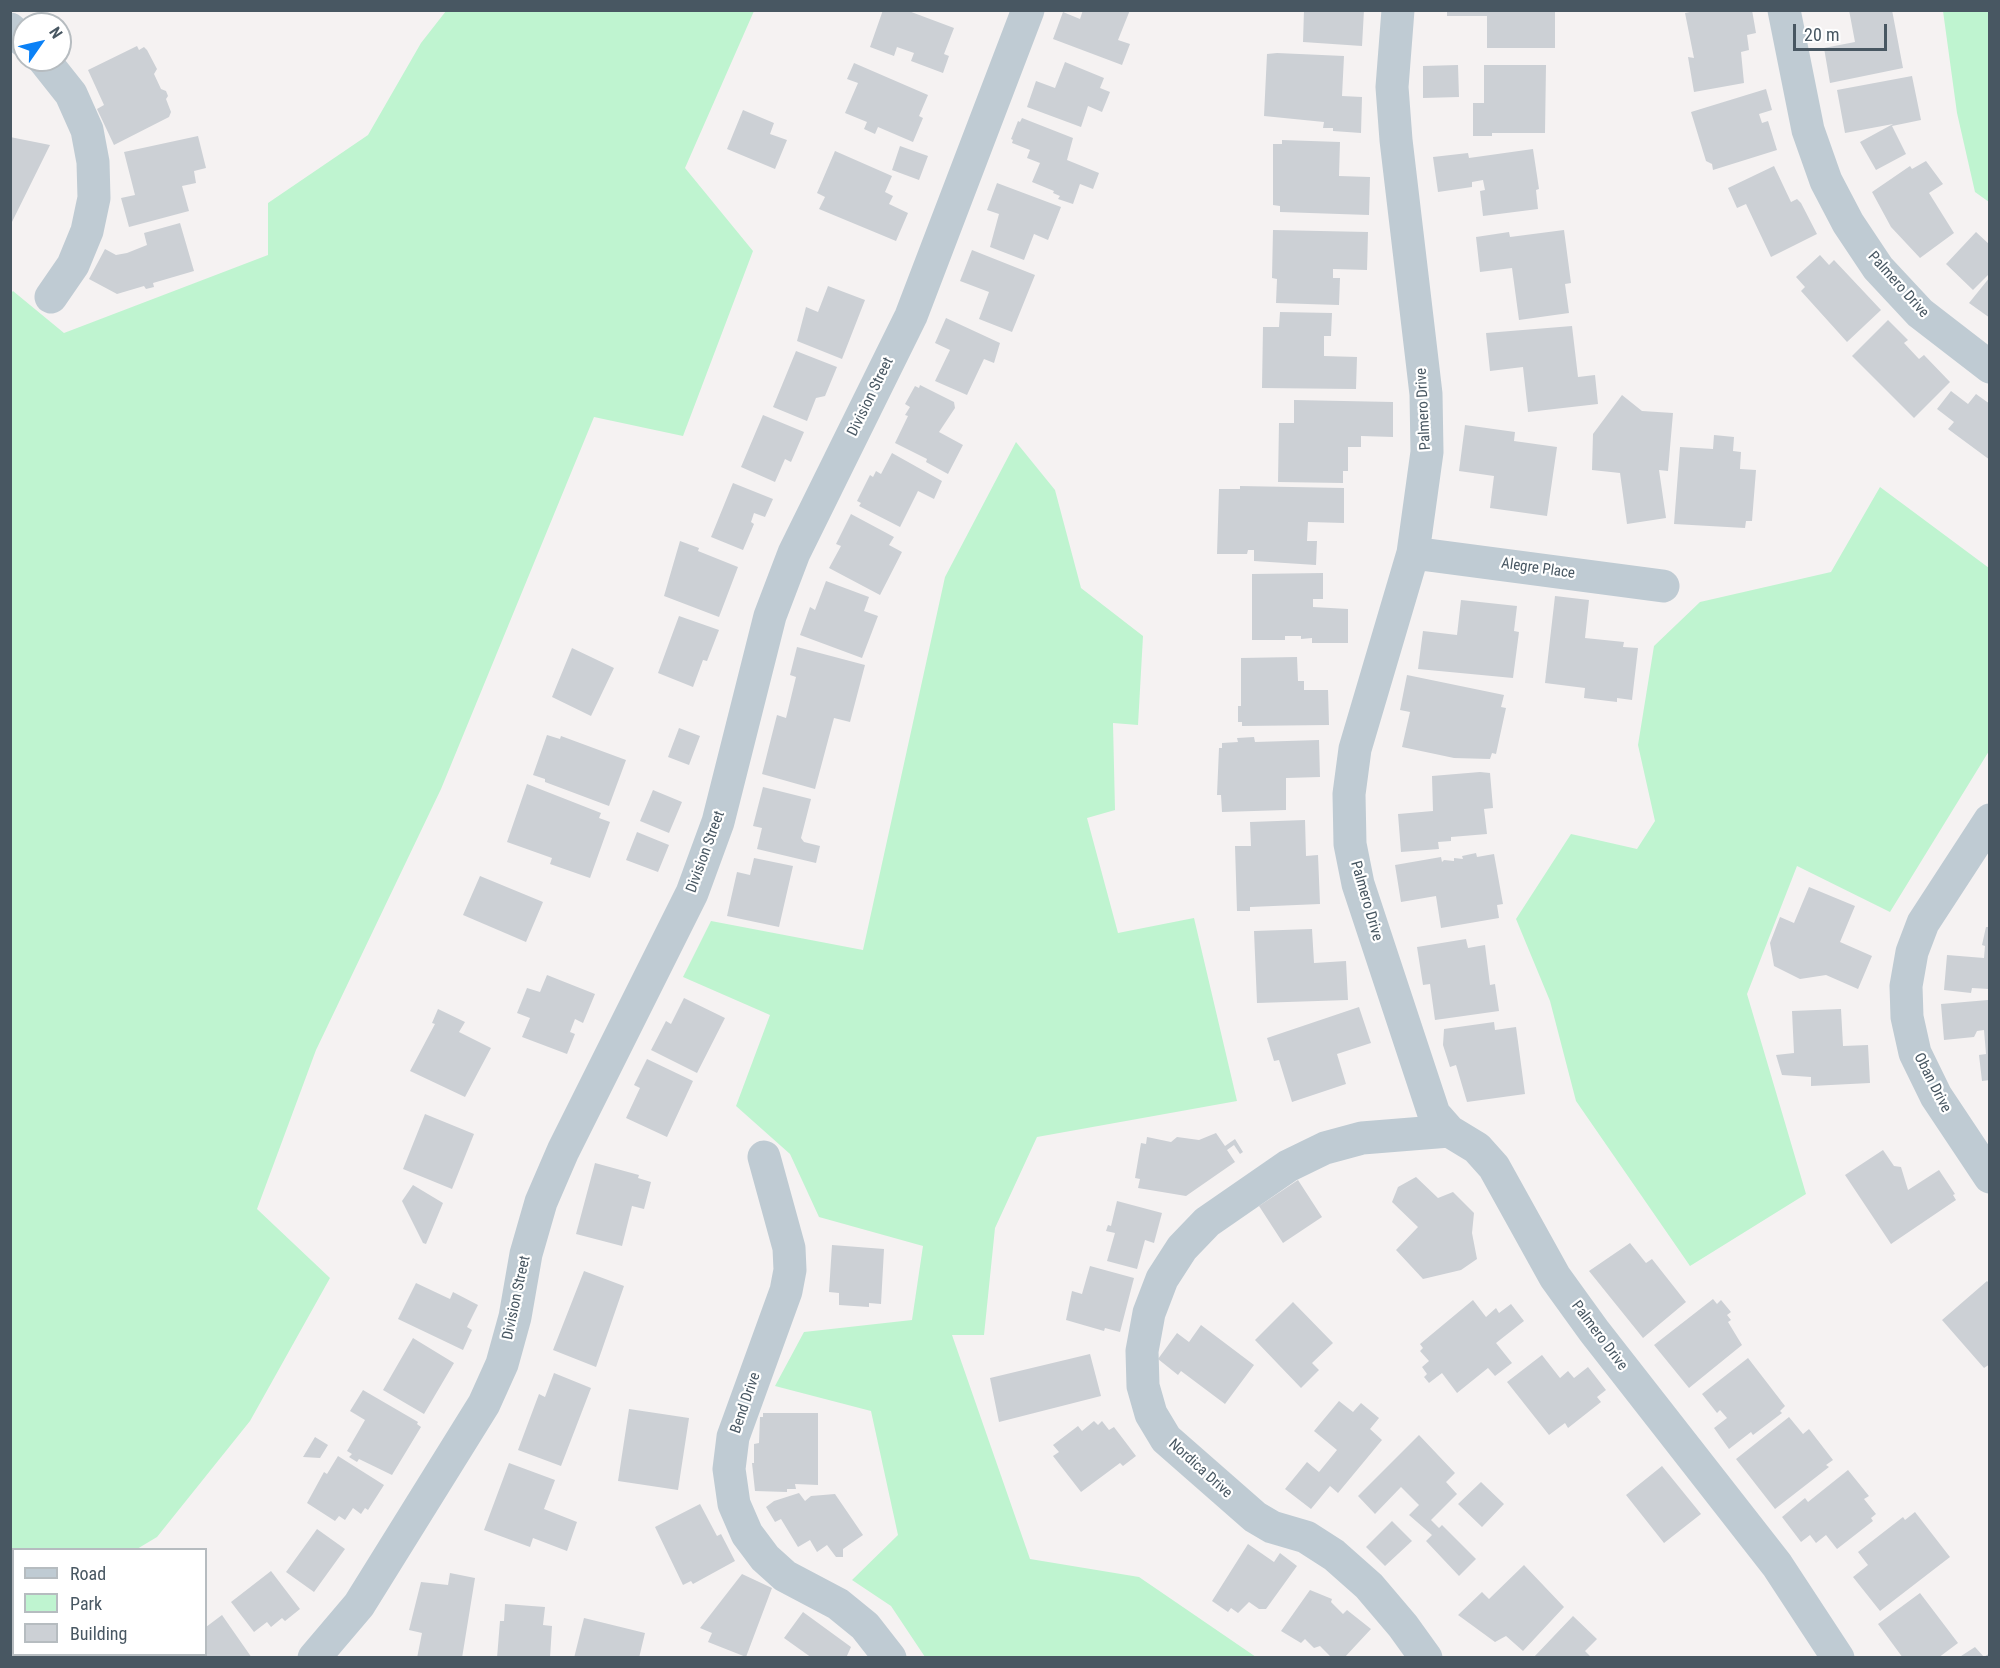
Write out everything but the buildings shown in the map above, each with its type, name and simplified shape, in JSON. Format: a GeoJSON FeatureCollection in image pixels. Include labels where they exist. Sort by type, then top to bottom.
{"type":"FeatureCollection","features":[{"type":"Feature","properties":{"kind":"street","name":"Division Street"},"geometry":{"type":"LineString","coordinates":[[314,1658],[359,1605],[484,1404],[502,1364],[515,1317],[526,1254],[541,1202],[563,1151],[692,894],[718,822],[770,616],[794,553],[911,316],[1028,10]]}},
{"type":"Feature","properties":{"kind":"street","name":"Palmero Drive"},"geometry":{"type":"LineString","coordinates":[[1398,10],[1392,87],[1396,140],[1426,394],[1427,452],[1413,553],[1355,749],[1349,794],[1350,844],[1358,884],[1434,1114],[1449,1131],[1477,1148],[1494,1167],[1562,1286],[1601,1341],[1777,1565],[1838,1658]]}},
{"type":"Feature","properties":{"kind":"street","name":"Palmero Drive"},"geometry":{"type":"LineString","coordinates":[[1784,10],[1808,130],[1826,181],[1848,223],[1878,268],[1920,313],[1989,368]]}},
{"type":"Feature","properties":{"kind":"street"},"geometry":{"type":"LineString","coordinates":[[51,297],[73,265],[87,231],[94,198],[93,162],[87,130],[71,94],[54,72]]}},
{"type":"Feature","properties":{"kind":"street","name":"Alegre Place"},"geometry":{"type":"LineString","coordinates":[[1413,553],[1663,586]]}},
{"type":"Feature","properties":{"kind":"street","name":"Oban Drive"},"geometry":{"type":"LineString","coordinates":[[1989,820],[1923,923],[1912,952],[1906,986],[1907,1017],[1915,1053],[1936,1096],[1989,1177]]}},
{"type":"Feature","properties":{"kind":"street","name":"Nordica Drive"},"geometry":{"type":"LineString","coordinates":[[1426,1658],[1369,1586],[1334,1556],[1306,1537],[1272,1527],[1254,1517],[1166,1439],[1151,1414],[1143,1386],[1142,1351],[1149,1313],[1162,1279],[1182,1248],[1207,1222],[1288,1166],[1325,1148],[1362,1138],[1449,1131]]}},
{"type":"Feature","properties":{"kind":"street","name":"Bend Drive"},"geometry":{"type":"LineString","coordinates":[[764,1157],[789,1248],[790,1270],[786,1291],[733,1437],[729,1469],[734,1504],[747,1534],[765,1558],[785,1576],[838,1604],[866,1626],[890,1658]]}},
{"type":"Feature","properties":{"kind":"green space"},"geometry":{"type":"Polygon","coordinates":[[[446,11],[754,11],[685,168],[753,251],[683,436],[594,417],[441,789],[316,1050],[257,1209],[330,1278],[250,1421],[157,1537],[139,1548],[12,1548],[11,1630],[11,293],[13,291],[64,333],[268,255],[268,203],[368,135],[421,43],[446,11]]]}},
{"type":"Feature","properties":{"kind":"green space"},"geometry":{"type":"Polygon","coordinates":[[[1943,11],[1989,11],[1989,202],[1975,192],[1957,113],[1943,11]]]}},
{"type":"Feature","properties":{"kind":"green space"},"geometry":{"type":"Polygon","coordinates":[[[1016,442],[1055,490],[1081,588],[1143,636],[1138,725],[1113,723],[1115,810],[1087,818],[1118,933],[1194,918],[1237,1101],[1037,1137],[995,1228],[984,1335],[952,1335],[1030,1559],[1139,1577],[1256,1657],[925,1657],[891,1606],[852,1580],[898,1535],[871,1411],[775,1386],[804,1332],[912,1320],[923,1246],[819,1217],[790,1154],[736,1106],[770,1015],[683,977],[711,921],[863,950],[945,577],[1016,442]]]}},
{"type":"Feature","properties":{"kind":"green space"},"geometry":{"type":"Polygon","coordinates":[[[1880,487],[1989,568],[1989,751],[1890,912],[1797,866],[1747,994],[1806,1194],[1690,1266],[1576,1101],[1550,1001],[1516,919],[1571,834],[1637,849],[1655,821],[1638,745],[1654,646],[1700,602],[1831,572],[1880,487]]]}}]}
